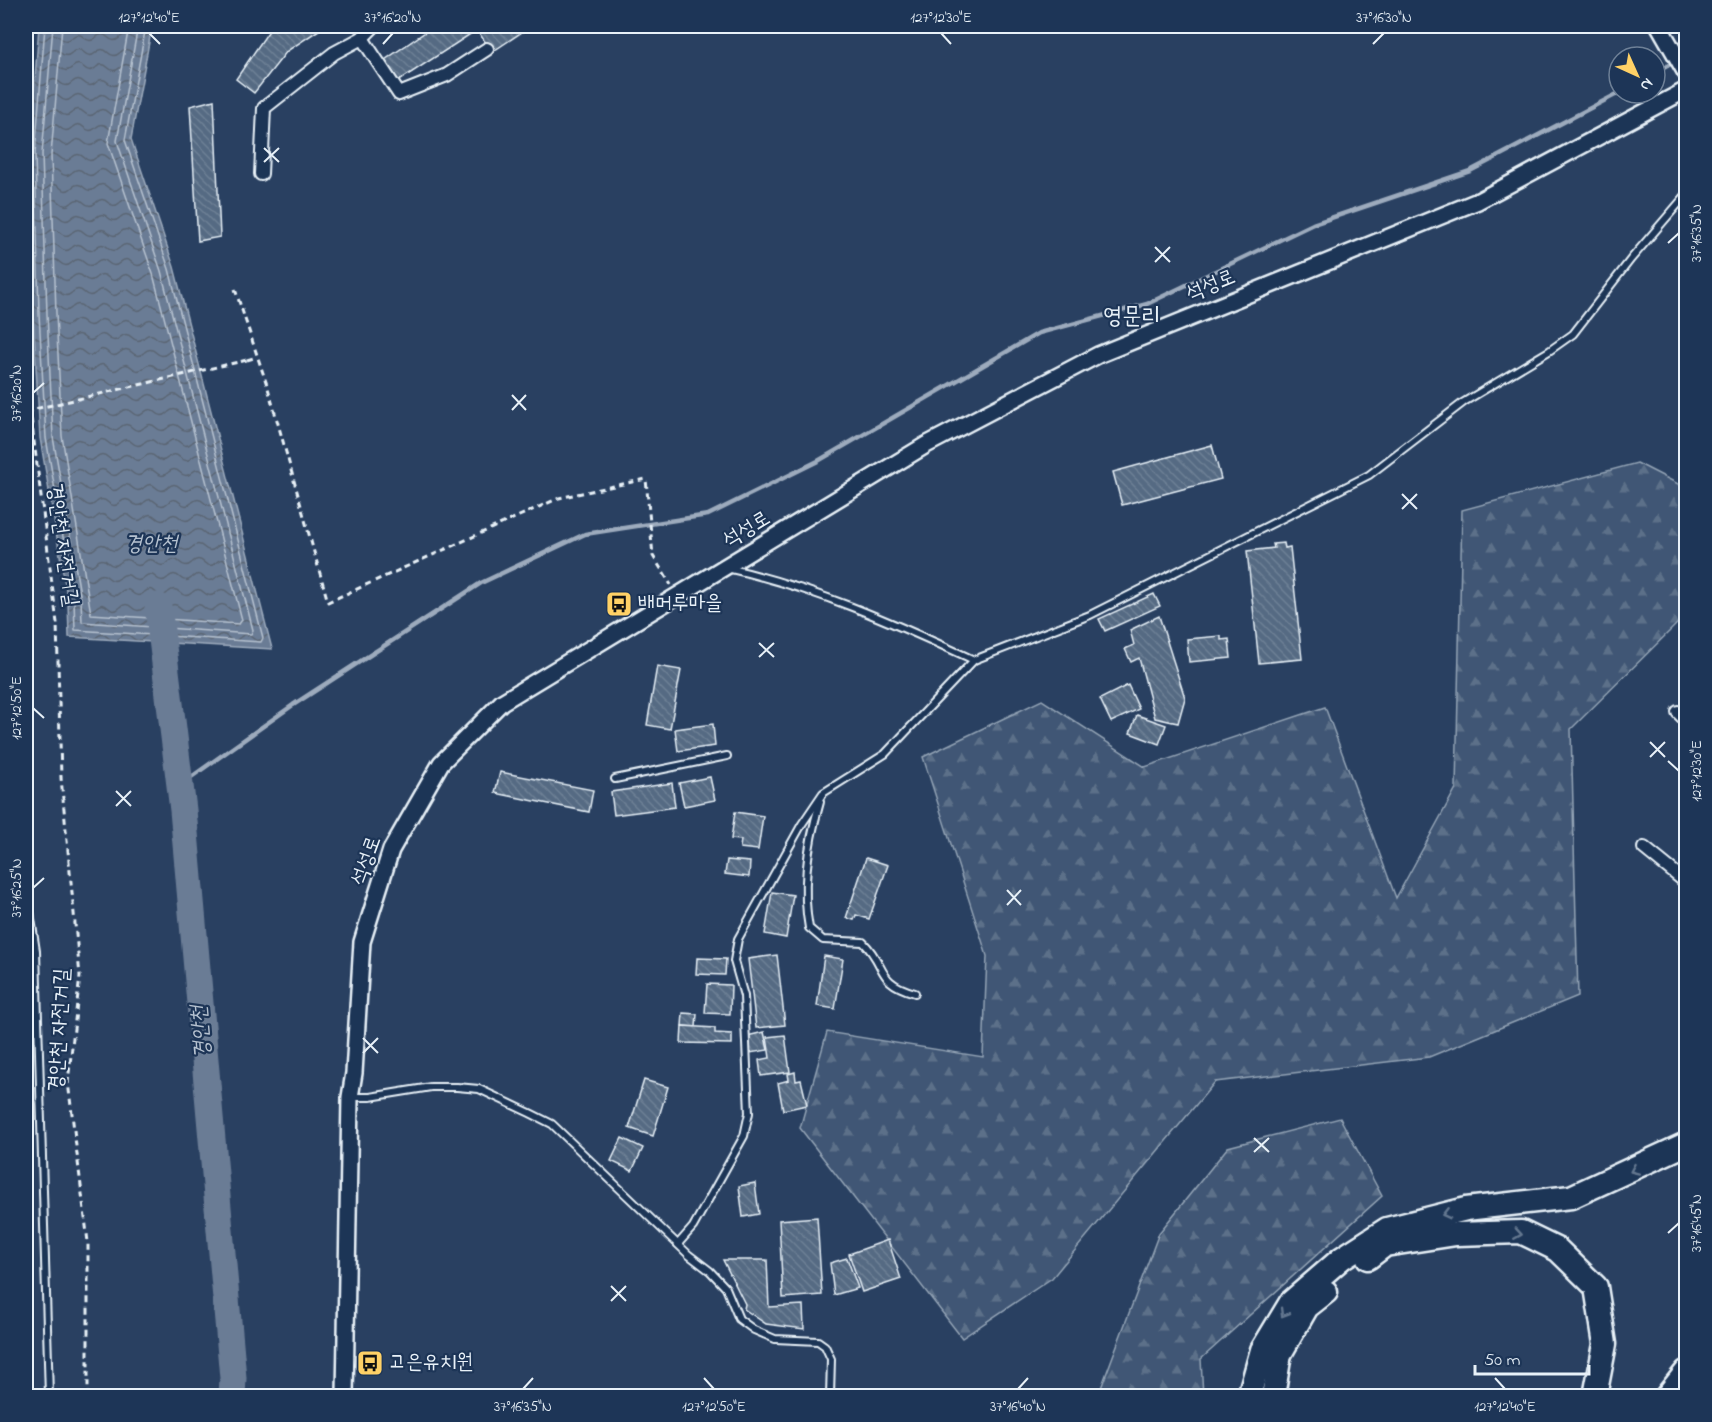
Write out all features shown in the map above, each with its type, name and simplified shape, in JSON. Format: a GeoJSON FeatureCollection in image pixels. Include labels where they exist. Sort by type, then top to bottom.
{"type":"FeatureCollection","features":[{"type":"Feature","properties":{"kind":"highway"},"geometry":{"type":"LineString","coordinates":[[1249,1396],[1262,1350],[1291,1302],[1342,1258],[1387,1229],[1466,1209],[1571,1197],[1686,1144]]}},
{"type":"Feature","properties":{"kind":"highway"},"geometry":{"type":"LineString","coordinates":[[1273,1396],[1280,1354],[1307,1307],[1385,1245],[1456,1234],[1521,1232],[1558,1250],[1596,1287],[1605,1344],[1595,1396]]}},
{"type":"Feature","properties":{"kind":"highway"},"geometry":{"type":"LineString","coordinates":[[1667,1396],[1686,1372]]}},
{"type":"Feature","properties":{"kind":"street"},"geometry":{"type":"LineString","coordinates":[[261,174],[264,108],[333,53],[362,39],[374,26]]}},
{"type":"Feature","properties":{"kind":"street"},"geometry":{"type":"LineString","coordinates":[[1662,30],[1686,73]]}},
{"type":"Feature","properties":{"kind":"street"},"geometry":{"type":"LineString","coordinates":[[362,39],[399,94],[447,75],[486,49]]}},
{"type":"Feature","properties":{"kind":"street","name":"석성로"},"geometry":{"type":"LineString","coordinates":[[345,1396],[350,1097],[354,1073],[363,942],[390,850],[441,763],[502,702],[676,594],[726,567],[926,445],[1098,355],[1478,201],[1686,90]]}},
{"type":"Feature","properties":{"kind":"street"},"geometry":{"type":"LineString","coordinates":[[1644,848],[1686,882]]}},
{"type":"Feature","properties":{"kind":"lane"},"geometry":{"type":"LineString","coordinates":[[678,1244],[693,1227],[744,1136],[750,1113],[744,996],[734,961],[738,939],[802,824],[823,793],[885,754],[974,660],[1090,615],[1369,475],[1464,402],[1573,334],[1631,259],[1686,195]]}},
{"type":"Feature","properties":{"kind":"lane"},"geometry":{"type":"LineString","coordinates":[[726,567],[789,583],[903,627],[974,660]]}},
{"type":"Feature","properties":{"kind":"lane"},"geometry":{"type":"LineString","coordinates":[[615,779],[727,756]]}},
{"type":"Feature","properties":{"kind":"lane"},"geometry":{"type":"LineString","coordinates":[[823,793],[810,834],[805,909],[808,928],[823,940],[863,942],[889,983],[915,993]]}},
{"type":"Feature","properties":{"kind":"lane"},"geometry":{"type":"LineString","coordinates":[[26,886],[36,951],[49,1396]]}},
{"type":"Feature","properties":{"kind":"lane"},"geometry":{"type":"LineString","coordinates":[[350,1097],[370,1097],[431,1087],[479,1089],[552,1124],[726,1288],[739,1318],[754,1330],[775,1339],[818,1341],[825,1346],[831,1359],[830,1396]]}},
{"type":"Feature","properties":{"kind":"path"},"geometry":{"type":"LineString","coordinates":[[235,289],[258,357],[328,602],[559,498],[645,479],[653,556],[676,594]]}},
{"type":"Feature","properties":{"kind":"path"},"geometry":{"type":"LineString","coordinates":[[26,411],[258,357]]}},
{"type":"Feature","properties":{"kind":"path","name":"경안천 자전거길"},"geometry":{"type":"LineString","coordinates":[[26,378],[57,623],[61,778],[80,976],[68,1082],[88,1242],[88,1396]]}},
{"type":"Feature","properties":{"kind":"green space"},"geometry":{"type":"Polygon","coordinates":[[[1637,463],[1686,488],[1686,615],[1571,729],[1578,996],[1429,1057],[1215,1082],[1052,1278],[962,1338],[800,1128],[827,1032],[983,1057],[987,956],[923,757],[1042,700],[1145,767],[1325,707],[1396,898],[1456,788],[1462,510],[1637,463]]]}},
{"type":"Feature","properties":{"kind":"green space"},"geometry":{"type":"Polygon","coordinates":[[[1340,1118],[1382,1196],[1201,1359],[1203,1396],[1098,1396],[1159,1233],[1228,1147],[1340,1118]]]}},
{"type":"Feature","properties":{"kind":"water","name":"경안천"},"geometry":{"type":"Polygon","coordinates":[[[39,26],[152,26],[131,139],[174,267],[272,649],[69,637],[68,602],[40,438],[33,314],[29,154],[39,26]]]}},
{"type":"Feature","properties":{"kind":"building"},"geometry":{"type":"Polygon","coordinates":[[[276,26],[325,26],[287,51],[254,93],[236,79],[270,29],[276,26]]]}},
{"type":"Feature","properties":{"kind":"building"},"geometry":{"type":"Polygon","coordinates":[[[434,26],[468,26],[472,33],[397,82],[382,62],[434,26]]]}},
{"type":"Feature","properties":{"kind":"building"},"geometry":{"type":"Polygon","coordinates":[[[490,26],[531,26],[492,52],[479,33],[490,26]]]}},
{"type":"Feature","properties":{"kind":"building"},"geometry":{"type":"Polygon","coordinates":[[[214,100],[220,237],[198,241],[190,106],[214,100]]]}},
{"type":"Feature","properties":{"kind":"building"},"geometry":{"type":"Polygon","coordinates":[[[1212,445],[1221,479],[1122,505],[1113,472],[1212,445]]]}},
{"type":"Feature","properties":{"kind":"building"},"geometry":{"type":"Polygon","coordinates":[[[1284,543],[1285,548],[1290,547],[1302,659],[1259,663],[1247,551],[1274,548],[1273,544],[1284,543]]]}},
{"type":"Feature","properties":{"kind":"building"},"geometry":{"type":"Polygon","coordinates":[[[1154,594],[1160,606],[1105,631],[1099,619],[1154,594]]]}},
{"type":"Feature","properties":{"kind":"building"},"geometry":{"type":"Polygon","coordinates":[[[1159,616],[1185,698],[1178,723],[1155,718],[1139,658],[1131,662],[1125,649],[1134,645],[1130,630],[1159,616]]]}},
{"type":"Feature","properties":{"kind":"building"},"geometry":{"type":"Polygon","coordinates":[[[1221,636],[1221,640],[1229,639],[1231,658],[1189,662],[1187,639],[1221,636]]]}},
{"type":"Feature","properties":{"kind":"building"},"geometry":{"type":"Polygon","coordinates":[[[657,666],[681,670],[670,729],[647,725],[657,666]]]}},
{"type":"Feature","properties":{"kind":"building"},"geometry":{"type":"Polygon","coordinates":[[[1128,685],[1139,709],[1111,722],[1100,699],[1128,685]]]}},
{"type":"Feature","properties":{"kind":"building"},"geometry":{"type":"Polygon","coordinates":[[[1137,715],[1166,725],[1159,744],[1130,733],[1137,715]]]}},
{"type":"Feature","properties":{"kind":"building"},"geometry":{"type":"Polygon","coordinates":[[[713,724],[715,746],[678,751],[675,729],[713,724]]]}},
{"type":"Feature","properties":{"kind":"building"},"geometry":{"type":"Polygon","coordinates":[[[500,772],[593,790],[589,812],[495,793],[500,772]]]}},
{"type":"Feature","properties":{"kind":"building"},"geometry":{"type":"Polygon","coordinates":[[[710,777],[715,800],[684,806],[679,783],[710,777]]]}},
{"type":"Feature","properties":{"kind":"building"},"geometry":{"type":"Polygon","coordinates":[[[672,783],[675,807],[614,815],[611,792],[672,783]]]}},
{"type":"Feature","properties":{"kind":"building"},"geometry":{"type":"Polygon","coordinates":[[[735,812],[763,816],[758,850],[740,848],[741,840],[731,839],[735,812]]]}},
{"type":"Feature","properties":{"kind":"building"},"geometry":{"type":"Polygon","coordinates":[[[866,858],[888,865],[869,919],[856,915],[854,920],[846,918],[866,858]]]}},
{"type":"Feature","properties":{"kind":"building"},"geometry":{"type":"Polygon","coordinates":[[[727,860],[750,862],[749,877],[725,874],[727,860]]]}},
{"type":"Feature","properties":{"kind":"building"},"geometry":{"type":"Polygon","coordinates":[[[772,892],[793,895],[786,938],[765,934],[772,892]]]}},
{"type":"Feature","properties":{"kind":"building"},"geometry":{"type":"Polygon","coordinates":[[[777,955],[785,1025],[756,1028],[748,959],[777,955]]]}},
{"type":"Feature","properties":{"kind":"building"},"geometry":{"type":"Polygon","coordinates":[[[824,956],[843,959],[835,1009],[817,1006],[824,956]]]}},
{"type":"Feature","properties":{"kind":"building"},"geometry":{"type":"Polygon","coordinates":[[[697,958],[726,959],[725,975],[696,974],[697,958]]]}},
{"type":"Feature","properties":{"kind":"building"},"geometry":{"type":"Polygon","coordinates":[[[707,984],[731,985],[730,1014],[705,1013],[707,984]]]}},
{"type":"Feature","properties":{"kind":"building"},"geometry":{"type":"Polygon","coordinates":[[[683,1013],[697,1014],[696,1027],[682,1026],[683,1013]]]}},
{"type":"Feature","properties":{"kind":"building"},"geometry":{"type":"Polygon","coordinates":[[[682,1026],[715,1028],[715,1033],[732,1034],[732,1044],[681,1043],[682,1026]]]}},
{"type":"Feature","properties":{"kind":"building"},"geometry":{"type":"Polygon","coordinates":[[[764,1032],[768,1050],[750,1053],[747,1036],[764,1032]]]}},
{"type":"Feature","properties":{"kind":"building"},"geometry":{"type":"Polygon","coordinates":[[[785,1035],[790,1072],[761,1076],[759,1060],[770,1058],[767,1037],[785,1035]]]}},
{"type":"Feature","properties":{"kind":"building"},"geometry":{"type":"Polygon","coordinates":[[[795,1072],[796,1081],[801,1080],[807,1105],[783,1110],[778,1083],[789,1080],[788,1074],[795,1072]]]}},
{"type":"Feature","properties":{"kind":"building"},"geometry":{"type":"Polygon","coordinates":[[[644,1080],[668,1087],[653,1136],[629,1128],[644,1080]]]}},
{"type":"Feature","properties":{"kind":"building"},"geometry":{"type":"Polygon","coordinates":[[[622,1138],[643,1148],[632,1171],[611,1161],[622,1138]]]}},
{"type":"Feature","properties":{"kind":"building"},"geometry":{"type":"Polygon","coordinates":[[[755,1183],[759,1214],[743,1217],[739,1186],[755,1183]]]}},
{"type":"Feature","properties":{"kind":"building"},"geometry":{"type":"Polygon","coordinates":[[[817,1217],[822,1295],[783,1298],[779,1220],[817,1217]]]}},
{"type":"Feature","properties":{"kind":"building"},"geometry":{"type":"Polygon","coordinates":[[[888,1240],[901,1279],[862,1292],[849,1254],[888,1240]]]}},
{"type":"Feature","properties":{"kind":"building"},"geometry":{"type":"Polygon","coordinates":[[[847,1258],[858,1288],[834,1295],[830,1263],[847,1258]]]}},
{"type":"Feature","properties":{"kind":"building"},"geometry":{"type":"Polygon","coordinates":[[[723,1260],[767,1260],[769,1307],[803,1305],[804,1329],[766,1324],[744,1309],[745,1304],[723,1260]]]}},
{"type":"Feature","properties":{"kind":"waterway"},"geometry":{"type":"LineString","coordinates":[[1667,66],[1686,55]]}},
{"type":"Feature","properties":{"kind":"waterway"},"geometry":{"type":"LineString","coordinates":[[180,785],[293,705],[481,583],[585,534],[708,515],[818,461],[1039,333],[1147,304],[1313,224],[1470,171],[1607,99]]}},
{"type":"Feature","properties":{"kind":"waterway","name":"경안천"},"geometry":{"type":"LineString","coordinates":[[158,606],[183,810],[233,1378],[232,1396]]}},
{"type":"Feature","properties":{"kind":"place","name":"배머루마을"},"geometry":{"type":"Point","coordinates":[619,604]}},
{"type":"Feature","properties":{"kind":"place","name":"고은유치원"},"geometry":{"type":"Point","coordinates":[370,1363]}},
{"type":"Feature","properties":{"kind":"district","name":"영문리"},"geometry":{"type":"Point","coordinates":[1132,317]}}]}
